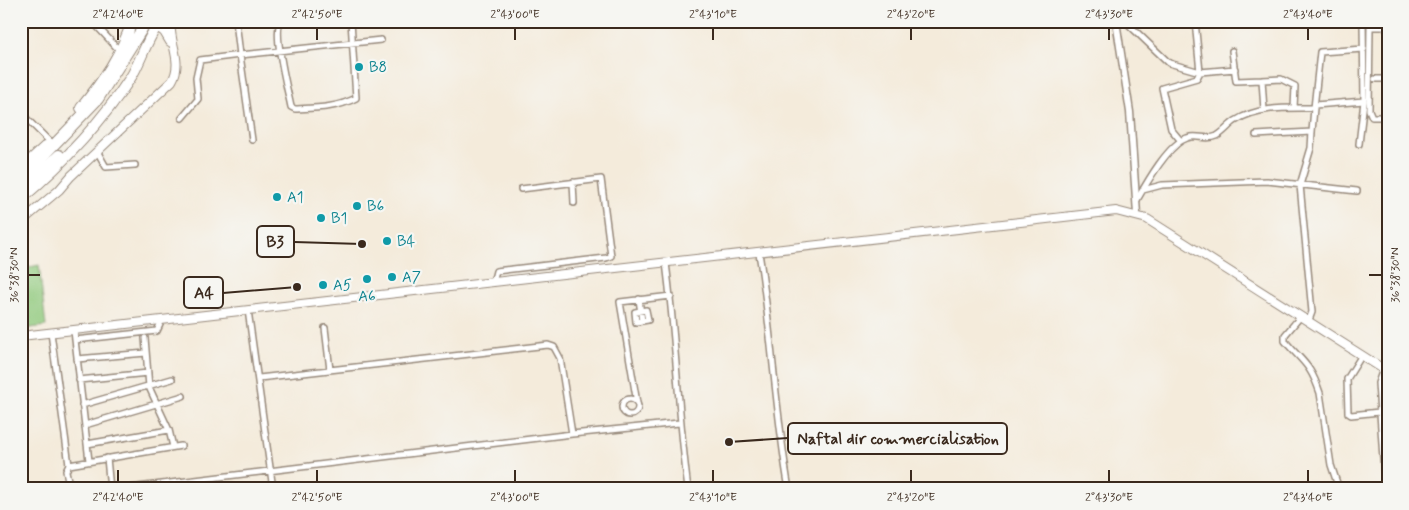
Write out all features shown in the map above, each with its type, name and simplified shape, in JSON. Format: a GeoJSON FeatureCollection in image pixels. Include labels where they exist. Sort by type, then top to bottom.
{"type":"FeatureCollection","features":[{"type":"Feature","properties":{"kind":"highway"},"geometry":{"type":"LineString","coordinates":[[21,170],[50,142],[99,86],[120,52],[132,21]]}},
{"type":"Feature","properties":{"kind":"highway"},"geometry":{"type":"LineString","coordinates":[[21,179],[98,98],[147,27]]}},
{"type":"Feature","properties":{"kind":"highway"},"geometry":{"type":"LineString","coordinates":[[21,190],[78,135],[118,88],[147,27]]}},
{"type":"Feature","properties":{"kind":"highway"},"geometry":{"type":"LineString","coordinates":[[21,199],[46,178],[92,129],[131,78],[147,27]]}},
{"type":"Feature","properties":{"kind":"main road"},"geometry":{"type":"LineString","coordinates":[[21,222],[59,190],[97,151],[172,81],[176,73],[177,57],[170,21],[147,27]]}},
{"type":"Feature","properties":{"kind":"main road"},"geometry":{"type":"LineString","coordinates":[[147,27],[167,35],[177,57]]}},
{"type":"Feature","properties":{"kind":"main road"},"geometry":{"type":"LineString","coordinates":[[21,336],[1116,211],[1137,214],[1156,224],[1309,320],[1385,371]]}},
{"type":"Feature","properties":{"kind":"street"},"geometry":{"type":"LineString","coordinates":[[92,21],[120,52]]}},
{"type":"Feature","properties":{"kind":"street"},"geometry":{"type":"LineString","coordinates":[[236,21],[252,140]]}},
{"type":"Feature","properties":{"kind":"street"},"geometry":{"type":"LineString","coordinates":[[281,21],[277,28],[291,107],[325,107],[347,103],[356,98],[351,21]]}},
{"type":"Feature","properties":{"kind":"street"},"geometry":{"type":"LineString","coordinates":[[1116,21],[1130,112],[1137,214]]}},
{"type":"Feature","properties":{"kind":"street"},"geometry":{"type":"LineString","coordinates":[[1125,21],[1169,63],[1200,72],[1235,69]]}},
{"type":"Feature","properties":{"kind":"street"},"geometry":{"type":"LineString","coordinates":[[1181,142],[1171,129],[1162,88],[1198,78],[1200,72],[1195,21]]}},
{"type":"Feature","properties":{"kind":"street"},"geometry":{"type":"LineString","coordinates":[[1359,144],[1364,101],[1363,21]]}},
{"type":"Feature","properties":{"kind":"street"},"geometry":{"type":"LineString","coordinates":[[1388,27],[1370,27],[1368,110],[1372,117],[1388,117]]}},
{"type":"Feature","properties":{"kind":"street"},"geometry":{"type":"LineString","coordinates":[[182,118],[198,99],[196,78],[200,60],[381,40]]}},
{"type":"Feature","properties":{"kind":"street"},"geometry":{"type":"LineString","coordinates":[[1309,320],[1312,312],[1300,185],[1311,148],[1320,52],[1364,49]]}},
{"type":"Feature","properties":{"kind":"street"},"geometry":{"type":"LineString","coordinates":[[1232,51],[1236,81],[1281,79],[1295,86],[1294,108]]}},
{"type":"Feature","properties":{"kind":"street"},"geometry":{"type":"LineString","coordinates":[[1375,79],[1388,79]]}},
{"type":"Feature","properties":{"kind":"street"},"geometry":{"type":"LineString","coordinates":[[1262,80],[1264,110]]}},
{"type":"Feature","properties":{"kind":"street"},"geometry":{"type":"LineString","coordinates":[[1136,200],[1151,176],[1181,142],[1191,137],[1204,138],[1218,135],[1236,120],[1264,110],[1364,101]]}},
{"type":"Feature","properties":{"kind":"street"},"geometry":{"type":"LineString","coordinates":[[21,113],[50,142]]}},
{"type":"Feature","properties":{"kind":"street"},"geometry":{"type":"LineString","coordinates":[[1256,134],[1312,132]]}},
{"type":"Feature","properties":{"kind":"street"},"geometry":{"type":"LineString","coordinates":[[97,151],[106,167],[135,165]]}},
{"type":"Feature","properties":{"kind":"street"},"geometry":{"type":"LineString","coordinates":[[493,283],[496,271],[611,256],[602,181],[599,179],[522,189]]}},
{"type":"Feature","properties":{"kind":"street"},"geometry":{"type":"LineString","coordinates":[[1143,190],[1162,185],[1267,181],[1357,190]]}},
{"type":"Feature","properties":{"kind":"street"},"geometry":{"type":"LineString","coordinates":[[573,182],[574,203]]}},
{"type":"Feature","properties":{"kind":"street"},"geometry":{"type":"LineString","coordinates":[[759,253],[770,326],[775,394],[789,489]]}},
{"type":"Feature","properties":{"kind":"street"},"geometry":{"type":"LineString","coordinates":[[666,263],[676,350],[679,423],[688,489]]}},
{"type":"Feature","properties":{"kind":"street"},"geometry":{"type":"LineString","coordinates":[[637,403],[620,302],[671,296]]}},
{"type":"Feature","properties":{"kind":"street"},"geometry":{"type":"LineString","coordinates":[[638,299],[640,311],[635,312],[636,322],[642,321]]}},
{"type":"Feature","properties":{"kind":"street"},"geometry":{"type":"LineString","coordinates":[[248,310],[273,489]]}},
{"type":"Feature","properties":{"kind":"street"},"geometry":{"type":"LineString","coordinates":[[1301,316],[1285,335],[1284,341],[1310,367],[1316,382],[1320,393],[1331,465],[1339,489]]}},
{"type":"Feature","properties":{"kind":"street"},"geometry":{"type":"LineString","coordinates":[[74,340],[157,331],[162,320]]}},
{"type":"Feature","properties":{"kind":"street"},"geometry":{"type":"LineString","coordinates":[[141,322],[143,332]]}},
{"type":"Feature","properties":{"kind":"street"},"geometry":{"type":"LineString","coordinates":[[127,324],[128,334]]}},
{"type":"Feature","properties":{"kind":"street"},"geometry":{"type":"LineString","coordinates":[[325,328],[330,370]]}},
{"type":"Feature","properties":{"kind":"street"},"geometry":{"type":"LineString","coordinates":[[74,331],[89,461]]}},
{"type":"Feature","properties":{"kind":"street"},"geometry":{"type":"LineString","coordinates":[[52,333],[69,464],[66,471],[70,489]]}},
{"type":"Feature","properties":{"kind":"street"},"geometry":{"type":"LineString","coordinates":[[145,338],[149,387],[169,430],[174,447]]}},
{"type":"Feature","properties":{"kind":"street"},"geometry":{"type":"LineString","coordinates":[[259,378],[548,345],[557,351],[560,358],[572,434]]}},
{"type":"Feature","properties":{"kind":"street"},"geometry":{"type":"LineString","coordinates":[[77,359],[146,353]]}},
{"type":"Feature","properties":{"kind":"street"},"geometry":{"type":"LineString","coordinates":[[1362,355],[1347,379],[1348,413],[1351,416],[1379,412]]}},
{"type":"Feature","properties":{"kind":"street"},"geometry":{"type":"LineString","coordinates":[[1385,371],[1378,383],[1385,489]]}},
{"type":"Feature","properties":{"kind":"street"},"geometry":{"type":"LineString","coordinates":[[79,380],[148,373]]}},
{"type":"Feature","properties":{"kind":"street"},"geometry":{"type":"LineString","coordinates":[[82,405],[172,379]]}},
{"type":"Feature","properties":{"kind":"street"},"geometry":{"type":"LineString","coordinates":[[85,425],[183,396]]}},
{"type":"Feature","properties":{"kind":"street"},"geometry":{"type":"LineString","coordinates":[[121,489],[271,469],[679,423]]}},
{"type":"Feature","properties":{"kind":"street"},"geometry":{"type":"LineString","coordinates":[[87,444],[169,430]]}},
{"type":"Feature","properties":{"kind":"street"},"geometry":{"type":"LineString","coordinates":[[69,464],[181,446]]}},
{"type":"Feature","properties":{"kind":"street"},"geometry":{"type":"LineString","coordinates":[[107,458],[110,489]]}},
{"type":"Feature","properties":{"kind":"green space"},"geometry":{"type":"Polygon","coordinates":[[[39,265],[46,326],[23,329],[21,269],[39,265]]]}},
{"type":"Feature","properties":{"kind":"place","name":"B8"},"geometry":{"type":"Point","coordinates":[359,67]}},
{"type":"Feature","properties":{"kind":"place","name":"A1"},"geometry":{"type":"Point","coordinates":[277,197]}},
{"type":"Feature","properties":{"kind":"place","name":"B6"},"geometry":{"type":"Point","coordinates":[357,206]}},
{"type":"Feature","properties":{"kind":"place","name":"B1"},"geometry":{"type":"Point","coordinates":[321,218]}},
{"type":"Feature","properties":{"kind":"place","name":"B4"},"geometry":{"type":"Point","coordinates":[387,241]}},
{"type":"Feature","properties":{"kind":"place","name":"B3"},"geometry":{"type":"Point","coordinates":[362,244]}},
{"type":"Feature","properties":{"kind":"place","name":"A7"},"geometry":{"type":"Point","coordinates":[392,277]}},
{"type":"Feature","properties":{"kind":"place","name":"A6"},"geometry":{"type":"Point","coordinates":[367,279]}},
{"type":"Feature","properties":{"kind":"place","name":"A5"},"geometry":{"type":"Point","coordinates":[323,285]}},
{"type":"Feature","properties":{"kind":"place","name":"A4"},"geometry":{"type":"Point","coordinates":[297,287]}},
{"type":"Feature","properties":{"kind":"place","name":"Naftal dir commercialisation"},"geometry":{"type":"Point","coordinates":[729,442]}}]}
